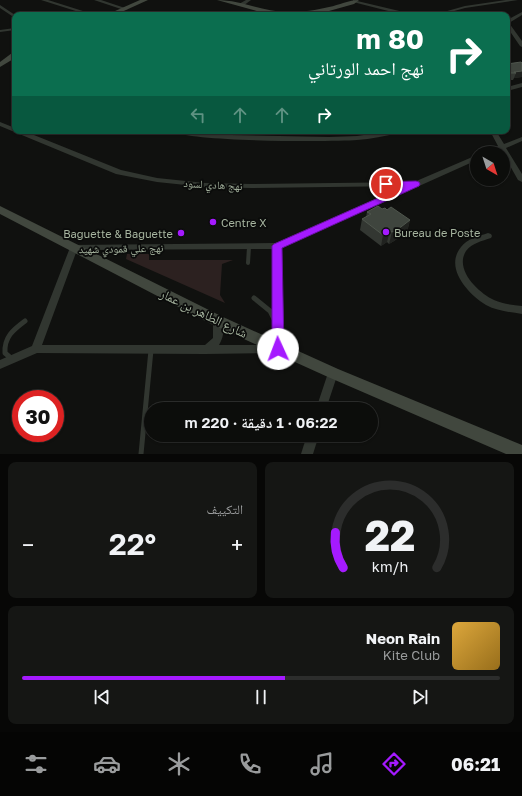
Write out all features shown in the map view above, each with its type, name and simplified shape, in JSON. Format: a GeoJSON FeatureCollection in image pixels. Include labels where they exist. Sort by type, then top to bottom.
{"type":"FeatureCollection","features":[{"type":"Feature","properties":{"kind":"street"},"geometry":{"type":"LineString","coordinates":[[43,0],[84,12]]}},
{"type":"Feature","properties":{"kind":"street"},"geometry":{"type":"LineString","coordinates":[[96,0],[126,9]]}},
{"type":"Feature","properties":{"kind":"street"},"geometry":{"type":"LineString","coordinates":[[118,12],[145,0]]}},
{"type":"Feature","properties":{"kind":"street"},"geometry":{"type":"LineString","coordinates":[[220,0],[271,12]]}},
{"type":"Feature","properties":{"kind":"street"},"geometry":{"type":"LineString","coordinates":[[241,5],[248,0]]}},
{"type":"Feature","properties":{"kind":"street"},"geometry":{"type":"LineString","coordinates":[[504,0],[513,0]]}},
{"type":"Feature","properties":{"kind":"street"},"geometry":{"type":"LineString","coordinates":[[446,12],[465,7],[513,0]]}},
{"type":"Feature","properties":{"kind":"street"},"geometry":{"type":"LineString","coordinates":[[310,12],[329,9],[355,1],[398,12]]}},
{"type":"Feature","properties":{"kind":"street"},"geometry":{"type":"LineString","coordinates":[[0,6],[12,15]]}},
{"type":"Feature","properties":{"kind":"street"},"geometry":{"type":"LineString","coordinates":[[510,21],[522,13]]}},
{"type":"Feature","properties":{"kind":"street"},"geometry":{"type":"LineString","coordinates":[[510,27],[522,45]]}},
{"type":"Feature","properties":{"kind":"street"},"geometry":{"type":"LineString","coordinates":[[0,31],[12,29]]}},
{"type":"Feature","properties":{"kind":"street"},"geometry":{"type":"LineString","coordinates":[[0,66],[12,57]]}},
{"type":"Feature","properties":{"kind":"street"},"geometry":{"type":"LineString","coordinates":[[510,88],[522,85]]}},
{"type":"Feature","properties":{"kind":"street","name":"نهج هادي لسود"},"geometry":{"type":"LineString","coordinates":[[0,124],[12,128]]}},
{"type":"Feature","properties":{"kind":"street","name":"نهج هادي لسود"},"geometry":{"type":"LineString","coordinates":[[27,134],[119,172],[157,180],[206,185],[251,186],[416,184]]}},
{"type":"Feature","properties":{"kind":"street"},"geometry":{"type":"LineString","coordinates":[[193,134],[230,137],[303,138],[358,138],[387,134]]}},
{"type":"Feature","properties":{"kind":"street"},"geometry":{"type":"LineString","coordinates":[[301,134],[303,138]]}},
{"type":"Feature","properties":{"kind":"street"},"geometry":{"type":"LineString","coordinates":[[495,134],[502,146],[522,139]]}},
{"type":"Feature","properties":{"kind":"street"},"geometry":{"type":"LineString","coordinates":[[0,365],[36,349],[278,349],[277,246],[470,160]]}},
{"type":"Feature","properties":{"kind":"street"},"geometry":{"type":"LineString","coordinates":[[510,160],[522,180]]}},
{"type":"Feature","properties":{"kind":"street","name":"شارع الطاهر بن عمار"},"geometry":{"type":"LineString","coordinates":[[0,210],[218,321],[278,349],[333,374],[522,453]]}},
{"type":"Feature","properties":{"kind":"street"},"geometry":{"type":"LineString","coordinates":[[488,236],[475,239],[464,246],[459,256],[459,268],[465,280],[481,296],[491,303],[522,310]]}},
{"type":"Feature","properties":{"kind":"street","name":"نهج علي قمودي شهيد"},"geometry":{"type":"LineString","coordinates":[[36,349],[74,247],[277,246]]}},
{"type":"Feature","properties":{"kind":"street"},"geometry":{"type":"LineString","coordinates":[[204,350],[213,345],[218,337],[218,321]]}},
{"type":"Feature","properties":{"kind":"street"},"geometry":{"type":"LineString","coordinates":[[323,402],[333,374]]}},
{"type":"Feature","properties":{"kind":"street"},"geometry":{"type":"LineString","coordinates":[[307,454],[311,442]]}},
{"type":"Feature","properties":{"kind":"lane"},"geometry":{"type":"LineString","coordinates":[[248,247],[248,263]]}},
{"type":"Feature","properties":{"kind":"lane"},"geometry":{"type":"LineString","coordinates":[[254,298],[270,311],[277,325]]}},
{"type":"Feature","properties":{"kind":"lane"},"geometry":{"type":"LineString","coordinates":[[12,360],[5,353],[2,343],[25,321]]}},
{"type":"Feature","properties":{"kind":"lane"},"geometry":{"type":"LineString","coordinates":[[141,454],[151,350]]}},
{"type":"Feature","properties":{"kind":"shaded area"},"geometry":{"type":"Polygon","coordinates":[[[127,254],[149,254],[149,260],[233,260],[222,264],[220,295],[225,303],[126,259],[127,254]]]}},
{"type":"Feature","properties":{"kind":"building"},"geometry":{"type":"Polygon","coordinates":[[[521,62],[522,71],[510,73],[510,64],[521,62]]]}},
{"type":"Feature","properties":{"kind":"building"},"geometry":{"type":"Polygon","coordinates":[[[378,206],[387,210],[391,207],[410,220],[397,230],[392,232],[390,231],[383,235],[362,219],[371,214],[367,212],[378,206]]]}},
{"type":"Feature","properties":{"kind":"place","name":"Centre X"},"geometry":{"type":"Point","coordinates":[213,222]}},
{"type":"Feature","properties":{"kind":"place","name":"Bureau de Poste"},"geometry":{"type":"Point","coordinates":[386,232]}},
{"type":"Feature","properties":{"kind":"place","name":"Baguette & Baguette"},"geometry":{"type":"Point","coordinates":[181,233]}},
{"type":"Feature","properties":{"kind":"route"},"geometry":{"type":"LineString","coordinates":[[278,349],[277,246],[416,184],[386,184]]}}]}
